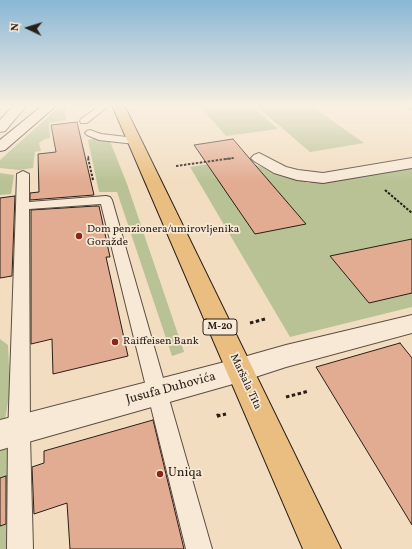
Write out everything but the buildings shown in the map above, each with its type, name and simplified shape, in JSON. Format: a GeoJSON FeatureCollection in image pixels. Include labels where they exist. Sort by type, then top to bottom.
{"type":"FeatureCollection","features":[{"type":"Feature","properties":{"kind":"main road","name":"Maršala Tita"},"geometry":{"type":"LineString","coordinates":[[130,131],[322,549]]}},
{"type":"Feature","properties":{"kind":"street"},"geometry":{"type":"LineString","coordinates":[[0,147],[20,131]]}},
{"type":"Feature","properties":{"kind":"street"},"geometry":{"type":"LineString","coordinates":[[259,158],[280,170],[297,175],[323,178],[412,163]]}},
{"type":"Feature","properties":{"kind":"street","name":"Jusufa Duhovića"},"geometry":{"type":"LineString","coordinates":[[10,432],[240,370],[286,356],[412,324]]}},
{"type":"Feature","properties":{"kind":"lane"},"geometry":{"type":"LineString","coordinates":[[90,133],[99,137],[135,141]]}},
{"type":"Feature","properties":{"kind":"lane"},"geometry":{"type":"LineString","coordinates":[[20,549],[10,432],[23,174]]}},
{"type":"Feature","properties":{"kind":"lane"},"geometry":{"type":"LineString","coordinates":[[22,206],[106,200],[199,549]]}},
{"type":"Feature","properties":{"kind":"path"},"geometry":{"type":"LineString","coordinates":[[88,154],[97,200]]}},
{"type":"Feature","properties":{"kind":"path"},"geometry":{"type":"LineString","coordinates":[[176,166],[228,158],[259,158]]}},
{"type":"Feature","properties":{"kind":"path"},"geometry":{"type":"LineString","coordinates":[[381,188],[412,213]]}},
{"type":"Feature","properties":{"kind":"green space"},"geometry":{"type":"Polygon","coordinates":[[[33,131],[50,131],[50,138],[39,143],[41,151],[35,152],[33,168],[19,170],[0,168],[0,160],[33,131]]]}},
{"type":"Feature","properties":{"kind":"green space"},"geometry":{"type":"Polygon","coordinates":[[[221,131],[266,131],[226,136],[221,131]]]}},
{"type":"Feature","properties":{"kind":"green space"},"geometry":{"type":"Polygon","coordinates":[[[285,131],[346,131],[364,143],[310,152],[285,131]]]}},
{"type":"Feature","properties":{"kind":"green space"},"geometry":{"type":"Polygon","coordinates":[[[98,138],[110,141],[127,184],[184,352],[172,356],[117,192],[99,192],[88,140],[98,138]]]}},
{"type":"Feature","properties":{"kind":"green space"},"geometry":{"type":"Polygon","coordinates":[[[233,160],[253,164],[308,183],[412,167],[412,307],[290,337],[190,167],[233,160]]]}},
{"type":"Feature","properties":{"kind":"green space"},"geometry":{"type":"Polygon","coordinates":[[[0,173],[14,175],[11,194],[0,195],[0,173]]]}},
{"type":"Feature","properties":{"kind":"green space"},"geometry":{"type":"Polygon","coordinates":[[[0,339],[8,345],[10,390],[5,420],[0,422],[0,339]]]}},
{"type":"Feature","properties":{"kind":"green space"},"geometry":{"type":"Polygon","coordinates":[[[15,441],[7,549],[0,549],[0,445],[15,441]]]}},
{"type":"Feature","properties":{"kind":"place","name":"Dom penzionera/umirovljenika Goražde"},"geometry":{"type":"Point","coordinates":[79,236]}},
{"type":"Feature","properties":{"kind":"place","name":"Raiffeisen Bank"},"geometry":{"type":"Point","coordinates":[115,342]}},
{"type":"Feature","properties":{"kind":"place","name":"Uniqa"},"geometry":{"type":"Point","coordinates":[160,474]}}]}
